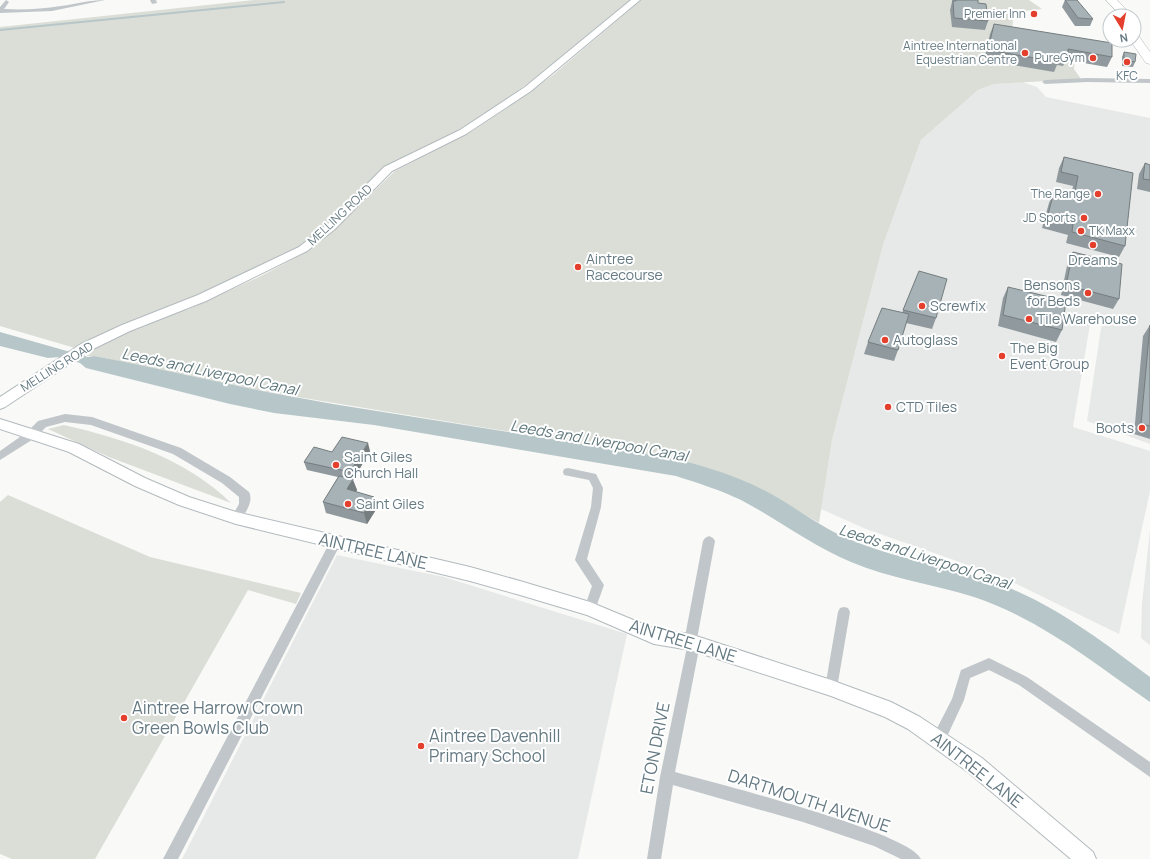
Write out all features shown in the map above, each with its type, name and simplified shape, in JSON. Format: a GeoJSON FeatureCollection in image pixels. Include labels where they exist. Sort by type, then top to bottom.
{"type":"FeatureCollection","features":[{"type":"Feature","properties":{"kind":"highway"},"geometry":{"type":"LineString","coordinates":[[1102,0],[1110,8]]}},
{"type":"Feature","properties":{"kind":"highway"},"geometry":{"type":"LineString","coordinates":[[1111,0],[1119,8]]}},
{"type":"Feature","properties":{"kind":"highway"},"geometry":{"type":"LineString","coordinates":[[1142,34],[1150,43]]}},
{"type":"Feature","properties":{"kind":"highway"},"geometry":{"type":"LineString","coordinates":[[1142,48],[1150,60]]}},
{"type":"Feature","properties":{"kind":"street"},"geometry":{"type":"LineString","coordinates":[[57,0],[57,10]]}},
{"type":"Feature","properties":{"kind":"street"},"geometry":{"type":"LineString","coordinates":[[6,2],[0,11],[57,10],[100,0],[100,8]]}},
{"type":"Feature","properties":{"kind":"street","name":"MELLING ROAD"},"geometry":{"type":"LineString","coordinates":[[0,404],[81,350],[126,328],[202,298],[303,249],[331,227],[388,170],[462,132],[512,99],[543,77],[636,0]]}},
{"type":"Feature","properties":{"kind":"street"},"geometry":{"type":"LineString","coordinates":[[3,18],[11,12]]}},
{"type":"Feature","properties":{"kind":"street"},"geometry":{"type":"LineString","coordinates":[[1045,82],[1086,80],[1150,81]]}},
{"type":"Feature","properties":{"kind":"street"},"geometry":{"type":"LineString","coordinates":[[0,456],[32,434],[42,424],[65,418],[92,422],[115,428],[177,451],[226,480],[245,495],[244,504],[236,518]]}},
{"type":"Feature","properties":{"kind":"street","name":"AINTREE LANE"},"geometry":{"type":"LineString","coordinates":[[0,424],[74,448],[140,482],[184,501],[236,518],[334,543],[470,574],[590,609],[654,636],[692,643],[831,688],[891,711],[914,723],[975,765],[1080,857]]}},
{"type":"Feature","properties":{"kind":"street"},"geometry":{"type":"LineString","coordinates":[[568,472],[592,477],[598,488],[596,507],[581,560],[598,585],[590,609]]}},
{"type":"Feature","properties":{"kind":"street","name":"ETON DRIVE"},"geometry":{"type":"LineString","coordinates":[[654,859],[709,541]]}},
{"type":"Feature","properties":{"kind":"street"},"geometry":{"type":"LineString","coordinates":[[170,859],[334,543]]}},
{"type":"Feature","properties":{"kind":"street"},"geometry":{"type":"LineString","coordinates":[[831,688],[844,612]]}},
{"type":"Feature","properties":{"kind":"street"},"geometry":{"type":"LineString","coordinates":[[938,740],[958,700],[966,674],[989,664],[1023,681],[1150,770]]}},
{"type":"Feature","properties":{"kind":"street","name":"DARTMOUTH AVENUE"},"geometry":{"type":"LineString","coordinates":[[667,777],[775,805],[810,816],[903,851],[914,859]]}},
{"type":"Feature","properties":{"kind":"shaded area","name":"Aintree Racecourse"},"geometry":{"type":"Polygon","coordinates":[[[254,0],[630,0],[530,82],[482,116],[450,135],[383,169],[326,226],[296,249],[172,307],[187,310],[263,275],[308,251],[335,229],[395,171],[474,130],[524,96],[553,75],[641,0],[1029,0],[1042,9],[1014,12],[1011,37],[1076,48],[1074,69],[1081,79],[994,84],[978,90],[921,140],[883,245],[832,440],[819,523],[786,503],[751,486],[696,464],[677,459],[267,392],[94,356],[86,356],[90,354],[91,350],[104,342],[146,326],[133,322],[75,348],[0,326],[0,27],[254,0]]]}},
{"type":"Feature","properties":{"kind":"shaded area"},"geometry":{"type":"Polygon","coordinates":[[[1022,82],[1037,87],[1046,97],[1150,118],[1150,444],[1087,421],[1103,315],[1091,318],[1073,427],[1150,451],[1150,491],[1119,634],[1002,577],[866,529],[821,509],[832,440],[883,245],[921,140],[978,90],[994,84],[1022,82]]]}},
{"type":"Feature","properties":{"kind":"shaded area"},"geometry":{"type":"Polygon","coordinates":[[[0,332],[88,357],[94,356],[125,362],[267,392],[677,459],[714,470],[762,489],[839,535],[866,546],[988,580],[1010,588],[1053,609],[1150,677],[1150,702],[1066,643],[1021,617],[998,606],[943,588],[881,573],[851,562],[809,541],[741,500],[676,476],[374,425],[274,413],[230,404],[86,368],[80,363],[60,357],[48,358],[0,346],[0,332]]]}},
{"type":"Feature","properties":{"kind":"shaded area"},"geometry":{"type":"Polygon","coordinates":[[[64,425],[110,437],[154,453],[194,474],[231,503],[109,457],[48,429],[64,425]]]}},
{"type":"Feature","properties":{"kind":"shaded area"},"geometry":{"type":"Polygon","coordinates":[[[8,495],[150,557],[301,593],[296,604],[248,590],[95,859],[12,859],[0,854],[0,502],[8,495]]]}},
{"type":"Feature","properties":{"kind":"shaded area"},"geometry":{"type":"Polygon","coordinates":[[[1150,530],[1150,645],[1141,638],[1142,604],[1150,530]]]}},
{"type":"Feature","properties":{"kind":"shaded area","name":"Aintree Davenhill Primary School"},"geometry":{"type":"Polygon","coordinates":[[[337,555],[444,577],[627,634],[578,859],[182,859],[337,555]]]}},
{"type":"Feature","properties":{"kind":"building"},"geometry":{"type":"Polygon","coordinates":[[[978,0],[978,3],[986,4],[988,21],[954,18],[953,1],[978,0]]]}},
{"type":"Feature","properties":{"kind":"building"},"geometry":{"type":"Polygon","coordinates":[[[1065,0],[1077,0],[1093,19],[1078,18],[1065,0]]]}},
{"type":"Feature","properties":{"kind":"building"},"geometry":{"type":"Polygon","coordinates":[[[994,24],[1102,41],[1102,48],[1112,48],[1112,57],[1068,49],[1068,55],[1059,54],[1058,62],[988,50],[994,24]]]}},
{"type":"Feature","properties":{"kind":"building"},"geometry":{"type":"Polygon","coordinates":[[[1124,52],[1136,54],[1135,62],[1124,60],[1124,52]]]}},
{"type":"Feature","properties":{"kind":"building"},"geometry":{"type":"Polygon","coordinates":[[[1064,157],[1133,173],[1125,246],[1072,232],[1073,224],[1047,218],[1054,192],[1074,197],[1078,176],[1061,172],[1064,157]]]}},
{"type":"Feature","properties":{"kind":"building"},"geometry":{"type":"Polygon","coordinates":[[[1145,163],[1150,165],[1150,180],[1143,179],[1145,163]]]}},
{"type":"Feature","properties":{"kind":"building"},"geometry":{"type":"Polygon","coordinates":[[[1073,252],[1122,264],[1119,299],[1066,285],[1073,252]]]}},
{"type":"Feature","properties":{"kind":"building","name":"Screwfix"},"geometry":{"type":"Polygon","coordinates":[[[919,271],[947,279],[936,318],[903,310],[919,271]]]}},
{"type":"Feature","properties":{"kind":"building"},"geometry":{"type":"Polygon","coordinates":[[[1008,287],[1066,301],[1062,330],[1003,315],[1008,287]]]}},
{"type":"Feature","properties":{"kind":"building","name":"Autoglass"},"geometry":{"type":"Polygon","coordinates":[[[882,308],[909,314],[898,350],[868,342],[882,308]]]}},
{"type":"Feature","properties":{"kind":"building"},"geometry":{"type":"Polygon","coordinates":[[[1150,325],[1150,426],[1141,424],[1150,325]]]}},
{"type":"Feature","properties":{"kind":"building"},"geometry":{"type":"Polygon","coordinates":[[[342,437],[368,443],[350,472],[304,462],[314,447],[332,452],[342,437]]]}},
{"type":"Feature","properties":{"kind":"building"},"geometry":{"type":"Polygon","coordinates":[[[339,476],[353,479],[347,489],[374,497],[364,513],[323,502],[339,476]]]}},
{"type":"Feature","properties":{"kind":"waterway"},"geometry":{"type":"LineString","coordinates":[[0,30],[284,2]]}},
{"type":"Feature","properties":{"kind":"place","name":"Premier Inn"},"geometry":{"type":"Point","coordinates":[1034,14]}},
{"type":"Feature","properties":{"kind":"place","name":"Aintree International Equestrian Centre"},"geometry":{"type":"Point","coordinates":[1025,53]}},
{"type":"Feature","properties":{"kind":"place","name":"PureGym"},"geometry":{"type":"Point","coordinates":[1093,58]}},
{"type":"Feature","properties":{"kind":"place","name":"KFC"},"geometry":{"type":"Point","coordinates":[1127,62]}},
{"type":"Feature","properties":{"kind":"place","name":"The Range"},"geometry":{"type":"Point","coordinates":[1098,194]}},
{"type":"Feature","properties":{"kind":"place","name":"JD Sports"},"geometry":{"type":"Point","coordinates":[1084,218]}},
{"type":"Feature","properties":{"kind":"place","name":"TK Maxx"},"geometry":{"type":"Point","coordinates":[1081,231]}},
{"type":"Feature","properties":{"kind":"place","name":"Dreams"},"geometry":{"type":"Point","coordinates":[1093,245]}},
{"type":"Feature","properties":{"kind":"place","name":"Aintree Racecourse"},"geometry":{"type":"Point","coordinates":[578,267]}},
{"type":"Feature","properties":{"kind":"place","name":"Bensons for Beds"},"geometry":{"type":"Point","coordinates":[1088,293]}},
{"type":"Feature","properties":{"kind":"place","name":"Screwfix"},"geometry":{"type":"Point","coordinates":[922,306]}},
{"type":"Feature","properties":{"kind":"place","name":"Tile Warehouse"},"geometry":{"type":"Point","coordinates":[1029,319]}},
{"type":"Feature","properties":{"kind":"place","name":"Autoglass"},"geometry":{"type":"Point","coordinates":[885,340]}},
{"type":"Feature","properties":{"kind":"place","name":"The Big Event Group"},"geometry":{"type":"Point","coordinates":[1002,356]}},
{"type":"Feature","properties":{"kind":"place","name":"CTD Tiles"},"geometry":{"type":"Point","coordinates":[888,407]}},
{"type":"Feature","properties":{"kind":"place","name":"Boots"},"geometry":{"type":"Point","coordinates":[1142,428]}},
{"type":"Feature","properties":{"kind":"place","name":"Saint Giles Church Hall"},"geometry":{"type":"Point","coordinates":[336,465]}},
{"type":"Feature","properties":{"kind":"place","name":"Saint Giles"},"geometry":{"type":"Point","coordinates":[348,504]}},
{"type":"Feature","properties":{"kind":"place","name":"Aintree Harrow Crown Green Bowls Club"},"geometry":{"type":"Point","coordinates":[124,718]}},
{"type":"Feature","properties":{"kind":"place","name":"Aintree Davenhill Primary School"},"geometry":{"type":"Point","coordinates":[421,746]}},
{"type":"Feature","properties":{"kind":"water label","name":"Leeds and Liverpool Canal"},"geometry":{"type":"Point","coordinates":[210,372]}},
{"type":"Feature","properties":{"kind":"water label","name":"Leeds and Liverpool Canal"},"geometry":{"type":"Point","coordinates":[599,441]}},
{"type":"Feature","properties":{"kind":"water label","name":"Leeds and Liverpool Canal"},"geometry":{"type":"Point","coordinates":[925,557]}}]}
